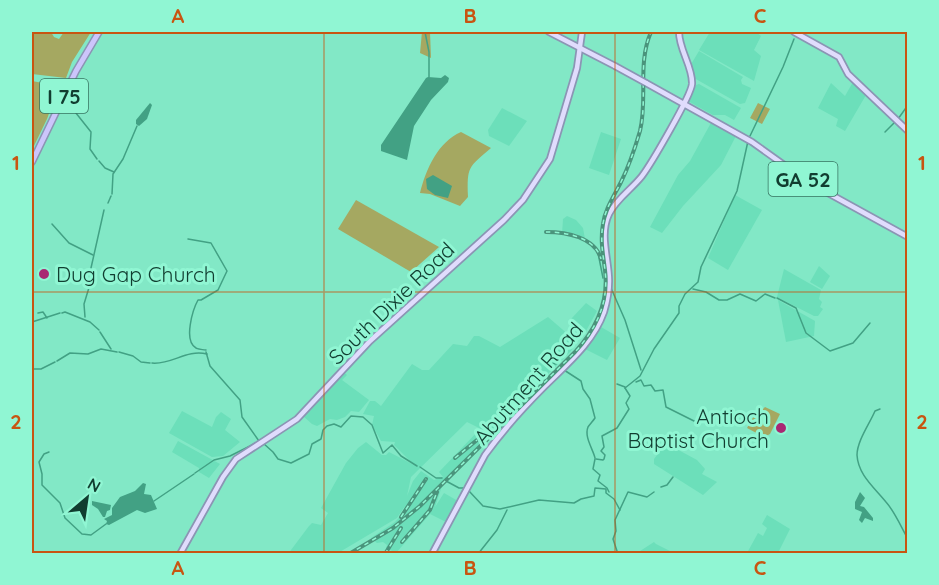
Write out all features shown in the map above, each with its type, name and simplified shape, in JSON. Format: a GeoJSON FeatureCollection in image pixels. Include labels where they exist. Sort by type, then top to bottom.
{"type":"FeatureCollection","features":[{"type":"Feature","properties":{"kind":"highway","name":"I 75"},"geometry":{"type":"LineString","coordinates":[[32,156],[63,89],[97,32]]}},
{"type":"Feature","properties":{"kind":"highway","name":"I 75"},"geometry":{"type":"LineString","coordinates":[[32,162],[97,32]]}},
{"type":"Feature","properties":{"kind":"main road","name":"GA 52"},"geometry":{"type":"LineString","coordinates":[[549,32],[751,138],[807,179],[908,236]]}},
{"type":"Feature","properties":{"kind":"main road"},"geometry":{"type":"LineString","coordinates":[[578,59],[573,45],[581,32]]}},
{"type":"Feature","properties":{"kind":"main road","name":"South Dixie Road"},"geometry":{"type":"LineString","coordinates":[[180,554],[228,468],[241,455],[300,416],[370,341],[523,200],[550,159],[578,59],[581,32]]}},
{"type":"Feature","properties":{"kind":"main road","name":"Abutment Road"},"geometry":{"type":"LineString","coordinates":[[432,554],[494,442],[587,343],[599,325],[609,293],[605,237],[608,217],[614,206],[639,180],[654,158],[690,91],[692,79],[681,48],[679,32]]}},
{"type":"Feature","properties":{"kind":"main road"},"geometry":{"type":"LineString","coordinates":[[794,32],[839,57],[848,74],[908,131]]}},
{"type":"Feature","properties":{"kind":"shaded area"},"geometry":{"type":"Polygon","coordinates":[[[34,32],[51,32],[59,39],[64,32],[91,32],[72,62],[66,78],[32,74],[34,32]]]}},
{"type":"Feature","properties":{"kind":"shaded area"},"geometry":{"type":"Polygon","coordinates":[[[422,32],[430,32],[431,58],[420,53],[422,32]]]}},
{"type":"Feature","properties":{"kind":"shaded area"},"geometry":{"type":"Polygon","coordinates":[[[710,32],[756,32],[761,36],[754,50],[761,56],[754,81],[699,50],[710,32]]]}},
{"type":"Feature","properties":{"kind":"shaded area"},"geometry":{"type":"Polygon","coordinates":[[[699,51],[743,77],[742,84],[751,88],[745,103],[740,104],[694,78],[690,66],[699,51]]]}},
{"type":"Feature","properties":{"kind":"shaded area"},"geometry":{"type":"Polygon","coordinates":[[[445,75],[449,78],[448,82],[431,100],[414,126],[407,160],[381,151],[381,145],[426,78],[441,78],[445,75]]]}},
{"type":"Feature","properties":{"kind":"shaded area"},"geometry":{"type":"Polygon","coordinates":[[[32,81],[59,86],[32,150],[32,81]]]}},
{"type":"Feature","properties":{"kind":"shaded area"},"geometry":{"type":"Polygon","coordinates":[[[853,82],[866,95],[845,131],[836,126],[838,119],[818,108],[831,83],[845,96],[853,82]]]}},
{"type":"Feature","properties":{"kind":"shaded area"},"geometry":{"type":"Polygon","coordinates":[[[699,84],[741,108],[734,120],[725,115],[713,115],[688,101],[696,85],[699,84]]]}},
{"type":"Feature","properties":{"kind":"shaded area"},"geometry":{"type":"Polygon","coordinates":[[[150,103],[152,105],[147,119],[139,126],[136,120],[150,103]]]}},
{"type":"Feature","properties":{"kind":"shaded area"},"geometry":{"type":"Polygon","coordinates":[[[758,103],[770,109],[762,124],[750,118],[758,103]]]}},
{"type":"Feature","properties":{"kind":"shaded area"},"geometry":{"type":"Polygon","coordinates":[[[502,108],[527,121],[509,146],[489,136],[488,130],[502,108]]]}},
{"type":"Feature","properties":{"kind":"shaded area"},"geometry":{"type":"Polygon","coordinates":[[[712,121],[737,134],[721,165],[683,206],[662,233],[650,227],[678,175],[690,161],[712,121]]]}},
{"type":"Feature","properties":{"kind":"shaded area"},"geometry":{"type":"Polygon","coordinates":[[[461,132],[491,148],[470,168],[468,197],[460,206],[430,194],[420,193],[434,157],[446,142],[461,132]]]}},
{"type":"Feature","properties":{"kind":"shaded area"},"geometry":{"type":"Polygon","coordinates":[[[601,132],[621,139],[609,175],[589,168],[601,132]]]}},
{"type":"Feature","properties":{"kind":"shaded area"},"geometry":{"type":"Polygon","coordinates":[[[433,175],[452,186],[448,198],[435,195],[427,189],[426,179],[433,175]]]}},
{"type":"Feature","properties":{"kind":"shaded area"},"geometry":{"type":"Polygon","coordinates":[[[735,195],[762,210],[728,270],[708,258],[735,195]]]}},
{"type":"Feature","properties":{"kind":"shaded area"},"geometry":{"type":"Polygon","coordinates":[[[356,200],[439,247],[411,272],[338,229],[356,200]]]}},
{"type":"Feature","properties":{"kind":"shaded area"},"geometry":{"type":"Polygon","coordinates":[[[567,216],[576,220],[583,228],[585,239],[562,234],[563,219],[567,216]]]}},
{"type":"Feature","properties":{"kind":"shaded area"},"geometry":{"type":"Polygon","coordinates":[[[819,266],[830,276],[822,289],[810,282],[819,266]]]}},
{"type":"Feature","properties":{"kind":"shaded area"},"geometry":{"type":"Polygon","coordinates":[[[784,269],[821,290],[819,299],[822,302],[820,307],[823,309],[818,316],[777,297],[784,269]]]}},
{"type":"Feature","properties":{"kind":"shaded area"},"geometry":{"type":"Polygon","coordinates":[[[778,300],[815,321],[814,336],[786,342],[778,300]]]}},
{"type":"Feature","properties":{"kind":"shaded area"},"geometry":{"type":"Polygon","coordinates":[[[586,303],[597,311],[586,331],[571,319],[586,303]]]}},
{"type":"Feature","properties":{"kind":"shaded area"},"geometry":{"type":"Polygon","coordinates":[[[548,317],[577,342],[570,352],[491,431],[487,432],[467,422],[411,477],[407,496],[413,481],[421,471],[434,480],[443,477],[439,472],[479,430],[489,437],[443,483],[435,507],[444,493],[458,501],[446,522],[430,514],[396,553],[386,548],[387,545],[383,542],[377,543],[371,538],[395,522],[405,506],[397,518],[338,553],[288,554],[312,523],[321,525],[328,513],[321,508],[346,463],[366,442],[382,455],[389,452],[414,465],[394,445],[395,442],[381,441],[372,425],[374,416],[363,414],[370,401],[375,401],[381,406],[412,364],[422,370],[429,370],[453,344],[467,346],[474,336],[479,336],[500,347],[548,317]]]}},
{"type":"Feature","properties":{"kind":"shaded area"},"geometry":{"type":"Polygon","coordinates":[[[601,327],[620,338],[607,360],[585,349],[601,327]]]}},
{"type":"Feature","properties":{"kind":"shaded area"},"geometry":{"type":"Polygon","coordinates":[[[343,372],[347,375],[342,380],[369,400],[359,412],[351,411],[345,417],[337,420],[330,419],[317,426],[312,424],[302,415],[343,372]]]}},
{"type":"Feature","properties":{"kind":"shaded area"},"geometry":{"type":"Polygon","coordinates":[[[765,407],[780,414],[770,434],[764,437],[747,428],[755,414],[757,415],[765,407]]]}},
{"type":"Feature","properties":{"kind":"shaded area"},"geometry":{"type":"Polygon","coordinates":[[[182,411],[212,427],[221,412],[231,419],[225,430],[240,442],[223,456],[212,457],[169,433],[182,411]]]}},
{"type":"Feature","properties":{"kind":"shaded area"},"geometry":{"type":"Polygon","coordinates":[[[178,441],[220,464],[209,478],[199,472],[199,468],[172,452],[178,441]]]}},
{"type":"Feature","properties":{"kind":"shaded area"},"geometry":{"type":"Polygon","coordinates":[[[664,446],[671,446],[697,460],[705,469],[702,474],[717,482],[703,495],[654,464],[654,459],[664,446]]]}},
{"type":"Feature","properties":{"kind":"shaded area"},"geometry":{"type":"Polygon","coordinates":[[[143,483],[146,484],[144,494],[151,495],[157,509],[145,513],[137,510],[109,525],[106,524],[107,521],[104,519],[112,515],[112,508],[120,497],[135,491],[143,483]]]}},
{"type":"Feature","properties":{"kind":"shaded area"},"geometry":{"type":"Polygon","coordinates":[[[860,492],[865,498],[860,506],[864,507],[873,521],[865,518],[862,523],[859,520],[862,512],[855,509],[855,502],[860,492]]]}},
{"type":"Feature","properties":{"kind":"shaded area"},"geometry":{"type":"Polygon","coordinates":[[[92,501],[111,505],[105,517],[92,505],[92,501]]]}},
{"type":"Feature","properties":{"kind":"shaded area"},"geometry":{"type":"Polygon","coordinates":[[[767,515],[790,529],[778,553],[747,553],[758,533],[763,536],[767,528],[762,524],[767,515]]]}},
{"type":"Feature","properties":{"kind":"shaded area"},"geometry":{"type":"Polygon","coordinates":[[[654,542],[656,544],[674,553],[637,553],[654,542]]]}},
{"type":"Feature","properties":{"kind":"waterway"},"geometry":{"type":"LineString","coordinates":[[425,32],[429,52],[429,77]]}},
{"type":"Feature","properties":{"kind":"waterway"},"geometry":{"type":"LineString","coordinates":[[750,136],[794,39]]}},
{"type":"Feature","properties":{"kind":"waterway"},"geometry":{"type":"LineString","coordinates":[[68,103],[91,132],[90,149],[97,159]]}},
{"type":"Feature","properties":{"kind":"waterway"},"geometry":{"type":"LineString","coordinates":[[898,119],[908,105]]}},
{"type":"Feature","properties":{"kind":"waterway"},"geometry":{"type":"LineString","coordinates":[[885,132],[895,122]]}},
{"type":"Feature","properties":{"kind":"waterway"},"geometry":{"type":"LineString","coordinates":[[112,194],[113,174],[123,159],[137,126]]}},
{"type":"Feature","properties":{"kind":"waterway"},"geometry":{"type":"LineString","coordinates":[[625,388],[640,376],[654,349],[679,313],[679,306],[685,294],[698,282],[701,267],[737,191],[748,141]]}},
{"type":"Feature","properties":{"kind":"waterway"},"geometry":{"type":"LineString","coordinates":[[99,161],[105,168],[114,172]]}},
{"type":"Feature","properties":{"kind":"waterway"},"geometry":{"type":"LineString","coordinates":[[108,203],[111,196]]}},
{"type":"Feature","properties":{"kind":"waterway"},"geometry":{"type":"LineString","coordinates":[[85,317],[84,304],[91,281],[91,268],[104,210]]}},
{"type":"Feature","properties":{"kind":"waterway"},"geometry":{"type":"LineString","coordinates":[[52,224],[69,243],[93,255]]}},
{"type":"Feature","properties":{"kind":"waterway"},"geometry":{"type":"LineString","coordinates":[[188,239],[211,243],[227,271],[218,290],[198,300],[192,317],[190,332],[192,344],[206,350]]}},
{"type":"Feature","properties":{"kind":"waterway"},"geometry":{"type":"LineString","coordinates":[[598,253],[603,278]]}},
{"type":"Feature","properties":{"kind":"waterway"},"geometry":{"type":"LineString","coordinates":[[611,288],[625,320],[641,370]]}},
{"type":"Feature","properties":{"kind":"waterway"},"geometry":{"type":"LineString","coordinates":[[693,289],[706,292],[719,300],[727,300],[740,294],[756,301],[765,294],[775,298]]}},
{"type":"Feature","properties":{"kind":"waterway"},"geometry":{"type":"LineString","coordinates":[[777,298],[796,308],[806,333],[830,351],[853,343],[870,323]]}},
{"type":"Feature","properties":{"kind":"waterway"},"geometry":{"type":"LineString","coordinates":[[38,313],[43,312],[47,318]]}},
{"type":"Feature","properties":{"kind":"waterway"},"geometry":{"type":"LineString","coordinates":[[62,313],[65,312],[90,322],[99,330]]}},
{"type":"Feature","properties":{"kind":"waterway"},"geometry":{"type":"LineString","coordinates":[[32,322],[60,313]]}},
{"type":"Feature","properties":{"kind":"waterway"},"geometry":{"type":"LineString","coordinates":[[100,332],[111,349]]}},
{"type":"Feature","properties":{"kind":"waterway"},"geometry":{"type":"LineString","coordinates":[[57,361],[70,353],[88,354],[101,349],[117,352]]}},
{"type":"Feature","properties":{"kind":"waterway"},"geometry":{"type":"LineString","coordinates":[[119,352],[133,356],[141,362],[150,363]]}},
{"type":"Feature","properties":{"kind":"waterway"},"geometry":{"type":"LineString","coordinates":[[206,352],[210,366],[240,400],[242,417],[259,441]]}},
{"type":"Feature","properties":{"kind":"waterway"},"geometry":{"type":"LineString","coordinates":[[152,363],[166,362],[192,354],[207,354]]}},
{"type":"Feature","properties":{"kind":"waterway"},"geometry":{"type":"LineString","coordinates":[[32,369],[41,369],[55,362]]}},
{"type":"Feature","properties":{"kind":"waterway"},"geometry":{"type":"LineString","coordinates":[[543,362],[556,364]]}},
{"type":"Feature","properties":{"kind":"waterway"},"geometry":{"type":"LineString","coordinates":[[564,370],[581,381],[590,399],[595,418],[588,427],[587,435],[595,458]]}},
{"type":"Feature","properties":{"kind":"waterway"},"geometry":{"type":"LineString","coordinates":[[636,382],[641,380],[644,386],[651,385],[655,391],[663,390],[666,407],[694,421],[713,419]]}},
{"type":"Feature","properties":{"kind":"waterway"},"geometry":{"type":"LineString","coordinates":[[617,384],[625,387]]}},
{"type":"Feature","properties":{"kind":"waterway"},"geometry":{"type":"LineString","coordinates":[[596,459],[604,459],[605,455],[601,451],[604,447],[602,436],[617,428],[629,409],[626,403],[630,396],[625,388]]}},
{"type":"Feature","properties":{"kind":"waterway"},"geometry":{"type":"LineString","coordinates":[[880,409],[875,411],[861,438],[857,455],[858,462],[868,481],[892,510],[908,539]]}},
{"type":"Feature","properties":{"kind":"waterway"},"geometry":{"type":"LineString","coordinates":[[263,443],[278,459],[291,463],[309,454],[312,444],[321,439],[323,430],[327,426],[334,424],[341,427],[351,416],[363,417],[372,425],[383,453],[392,445],[401,456],[417,466]]}},
{"type":"Feature","properties":{"kind":"waterway"},"geometry":{"type":"LineString","coordinates":[[195,473],[214,460],[230,456],[256,443]]}},
{"type":"Feature","properties":{"kind":"waterway"},"geometry":{"type":"LineString","coordinates":[[49,452],[44,454],[39,462],[42,485],[60,503],[65,518],[82,534],[91,535],[106,524]]}},
{"type":"Feature","properties":{"kind":"waterway"},"geometry":{"type":"LineString","coordinates":[[595,459],[593,469],[600,475],[598,481],[609,492]]}},
{"type":"Feature","properties":{"kind":"waterway"},"geometry":{"type":"LineString","coordinates":[[420,467],[436,478],[442,478]]}},
{"type":"Feature","properties":{"kind":"waterway"},"geometry":{"type":"LineString","coordinates":[[154,501],[194,474]]}},
{"type":"Feature","properties":{"kind":"waterway"},"geometry":{"type":"LineString","coordinates":[[661,487],[667,485],[673,477]]}},
{"type":"Feature","properties":{"kind":"waterway"},"geometry":{"type":"LineString","coordinates":[[446,481],[459,488],[464,488]]}},
{"type":"Feature","properties":{"kind":"waterway"},"geometry":{"type":"LineString","coordinates":[[469,491],[483,506],[500,509],[539,500],[574,503],[594,496],[595,488],[606,489],[606,493],[614,499],[620,510]]}},
{"type":"Feature","properties":{"kind":"waterway"},"geometry":{"type":"LineString","coordinates":[[618,554],[613,539],[616,531],[615,520],[628,492],[647,497],[654,492]]}},
{"type":"Feature","properties":{"kind":"waterway"},"geometry":{"type":"LineString","coordinates":[[478,554],[497,530],[507,510]]}},
{"type":"Feature","properties":{"kind":"railway"},"geometry":{"type":"LineString","coordinates":[[349,554],[393,528],[420,506],[575,352],[590,334],[600,314],[605,293],[602,241],[604,218],[629,163],[640,131],[644,56],[651,32]]}},
{"type":"Feature","properties":{"kind":"railway"},"geometry":{"type":"LineString","coordinates":[[546,232],[579,237],[593,246],[601,259]]}},
{"type":"Feature","properties":{"kind":"railway"},"geometry":{"type":"LineString","coordinates":[[455,458],[477,440]]}},
{"type":"Feature","properties":{"kind":"railway"},"geometry":{"type":"LineString","coordinates":[[401,517],[426,479]]}},
{"type":"Feature","properties":{"kind":"railway"},"geometry":{"type":"LineString","coordinates":[[402,542],[430,510],[437,492]]}},
{"type":"Feature","properties":{"kind":"railway"},"geometry":{"type":"LineString","coordinates":[[385,554],[401,528]]}},
{"type":"Feature","properties":{"kind":"place","name":"Dug Gap Church"},"geometry":{"type":"Point","coordinates":[44,274]}},
{"type":"Feature","properties":{"kind":"place","name":"Antioch Baptist Church"},"geometry":{"type":"Point","coordinates":[781,428]}}]}
